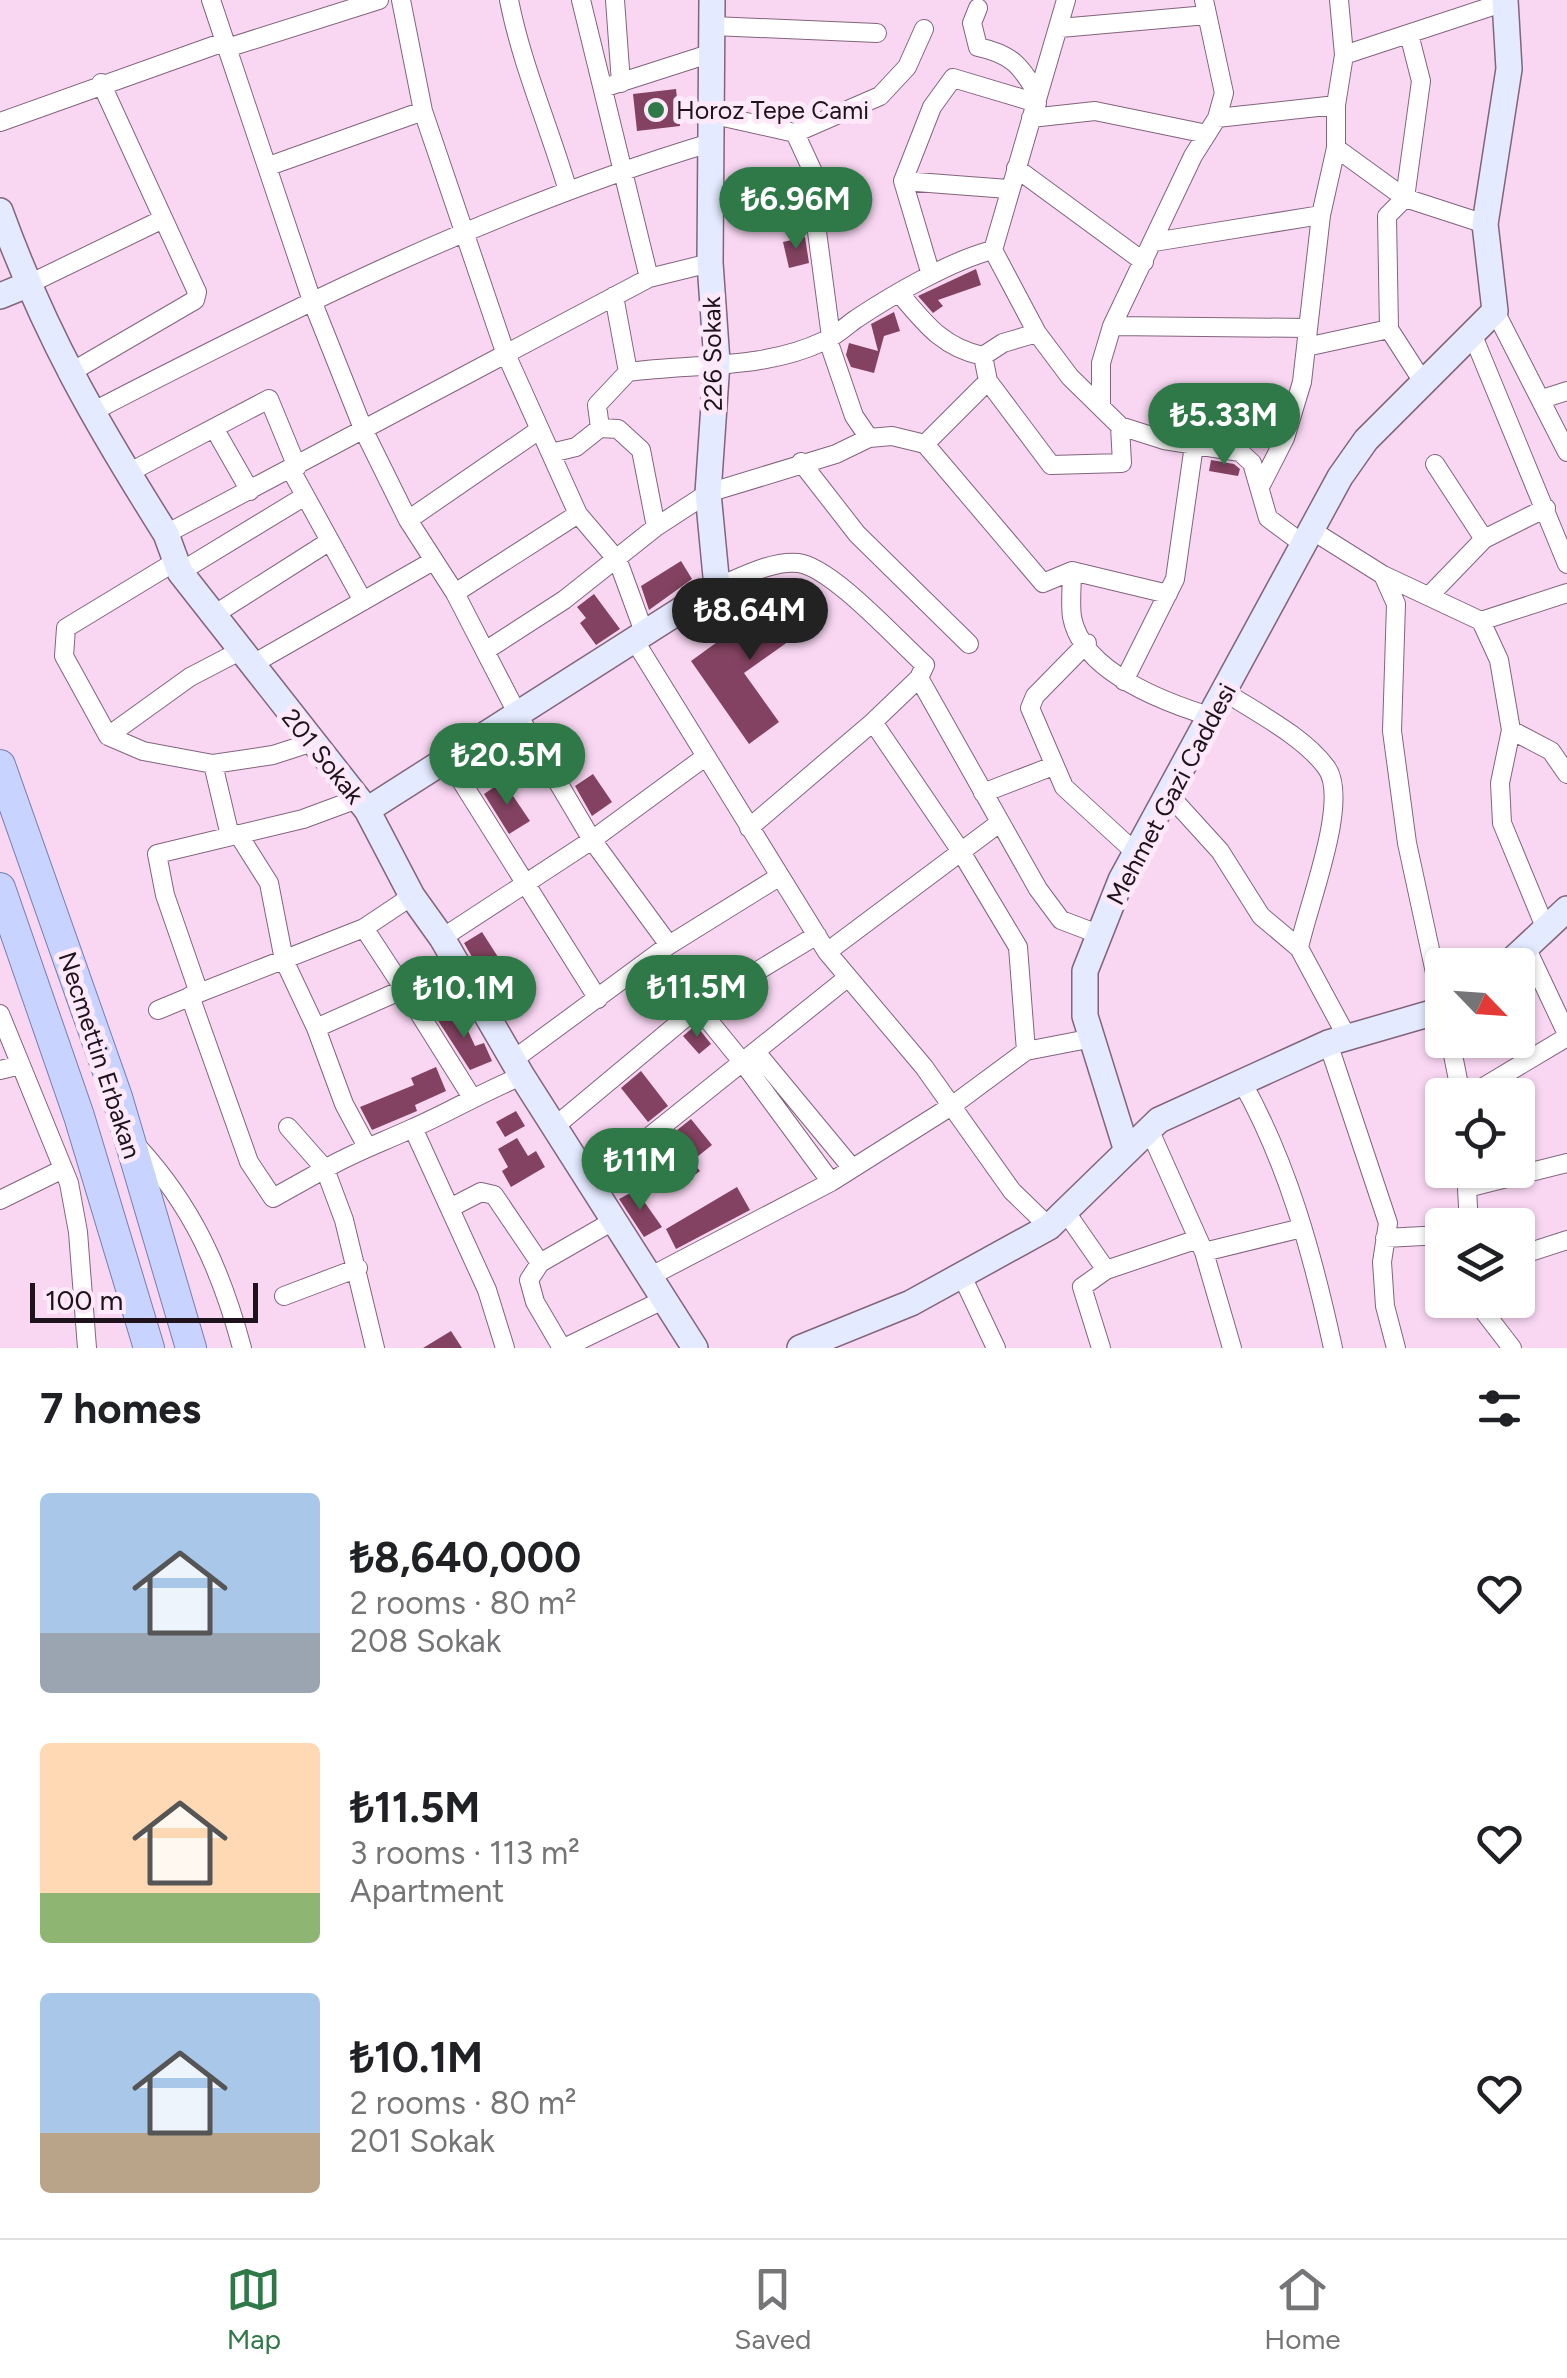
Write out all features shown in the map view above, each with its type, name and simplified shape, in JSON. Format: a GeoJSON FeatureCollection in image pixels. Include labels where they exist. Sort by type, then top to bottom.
{"type":"FeatureCollection","features":[{"type":"Feature","properties":{"kind":"main road","name":"Necmettin Erbakan"},"geometry":{"type":"LineString","coordinates":[[0,765],[129,1138],[191,1348]]}},
{"type":"Feature","properties":{"kind":"main road","name":"Necmettin Erbakan"},"geometry":{"type":"LineString","coordinates":[[0,888],[79,1116],[149,1348]]}},
{"type":"Feature","properties":{"kind":"street"},"geometry":{"type":"LineString","coordinates":[[211,0],[311,298],[364,430],[408,520],[455,593],[518,715],[592,840],[698,1007],[852,1168]]}},
{"type":"Feature","properties":{"kind":"street"},"geometry":{"type":"LineString","coordinates":[[0,122],[101,83],[380,0]]}},
{"type":"Feature","properties":{"kind":"street"},"geometry":{"type":"LineString","coordinates":[[401,0],[424,111],[505,352],[578,514],[618,561],[638,635],[705,757],[777,878],[846,978],[953,1105],[1012,1192],[1057,1219],[1106,1270]]}},
{"type":"Feature","properties":{"kind":"street"},"geometry":{"type":"LineString","coordinates":[[509,0],[526,70],[544,109],[568,191]]}},
{"type":"Feature","properties":{"kind":"street"},"geometry":{"type":"LineString","coordinates":[[580,0],[612,85]]}},
{"type":"Feature","properties":{"kind":"street"},"geometry":{"type":"LineString","coordinates":[[615,0],[612,85],[620,170],[649,278]]}},
{"type":"Feature","properties":{"kind":"street","name":"226 Sokak"},"geometry":{"type":"LineString","coordinates":[[712,0],[710,263],[718,362],[708,493],[716,587]]}},
{"type":"Feature","properties":{"kind":"street"},"geometry":{"type":"LineString","coordinates":[[1066,0],[993,250],[1037,334],[1070,377],[1120,426],[1240,452],[1252,463],[1268,518],[1480,621],[1500,660],[1512,730],[1500,783],[1502,823],[1545,927]]}},
{"type":"Feature","properties":{"kind":"street"},"geometry":{"type":"LineString","coordinates":[[1261,485],[1285,438],[1302,382],[1321,216],[1336,148],[1336,104],[1344,56],[1339,0]]}},
{"type":"Feature","properties":{"kind":"street"},"geometry":{"type":"LineString","coordinates":[[1344,56],[1506,1],[1509,69],[1485,224],[1495,310],[1567,452]]}},
{"type":"Feature","properties":{"kind":"street"},"geometry":{"type":"LineString","coordinates":[[1060,28],[1206,7],[1224,93],[1212,126],[1112,326],[1101,363],[1101,406]]}},
{"type":"Feature","properties":{"kind":"street"},"geometry":{"type":"LineString","coordinates":[[978,8],[972,23],[978,46],[1007,53],[1022,67],[1035,106]]}},
{"type":"Feature","properties":{"kind":"street"},"geometry":{"type":"LineString","coordinates":[[713,26],[876,34]]}},
{"type":"Feature","properties":{"kind":"street"},"geometry":{"type":"LineString","coordinates":[[710,114],[795,132],[880,96],[907,68],[924,28]]}},
{"type":"Feature","properties":{"kind":"street"},"geometry":{"type":"LineString","coordinates":[[1409,34],[1421,81],[1405,198],[1387,216],[1389,328],[1424,382]]}},
{"type":"Feature","properties":{"kind":"street"},"geometry":{"type":"LineString","coordinates":[[612,85],[712,53]]}},
{"type":"Feature","properties":{"kind":"street"},"geometry":{"type":"LineString","coordinates":[[931,275],[903,181],[932,107],[953,78],[1035,106],[1212,126],[1336,104]]}},
{"type":"Feature","properties":{"kind":"street"},"geometry":{"type":"LineString","coordinates":[[68,374],[195,300],[198,292],[161,220],[101,83]]}},
{"type":"Feature","properties":{"kind":"street"},"geometry":{"type":"LineString","coordinates":[[268,166],[424,111]]}},
{"type":"Feature","properties":{"kind":"street"},"geometry":{"type":"LineString","coordinates":[[795,132],[814,174],[830,338],[854,416],[869,438]]}},
{"type":"Feature","properties":{"kind":"street"},"geometry":{"type":"LineString","coordinates":[[90,413],[311,298],[620,170],[710,142]]}},
{"type":"Feature","properties":{"kind":"street"},"geometry":{"type":"LineString","coordinates":[[1336,148],[1405,198],[1485,224]]}},
{"type":"Feature","properties":{"kind":"street"},"geometry":{"type":"LineString","coordinates":[[1016,168],[1144,262]]}},
{"type":"Feature","properties":{"kind":"street"},"geometry":{"type":"LineString","coordinates":[[903,181],[1008,189]]}},
{"type":"Feature","properties":{"kind":"street","name":"201 Sokak"},"geometry":{"type":"LineString","coordinates":[[0,210],[27,285],[68,374],[166,534],[177,568],[310,743],[362,804],[412,896],[442,938],[553,1128],[695,1348]]}},
{"type":"Feature","properties":{"kind":"street"},"geometry":{"type":"LineString","coordinates":[[1154,242],[1321,216]]}},
{"type":"Feature","properties":{"kind":"street"},"geometry":{"type":"LineString","coordinates":[[0,296],[161,220]]}},
{"type":"Feature","properties":{"kind":"street"},"geometry":{"type":"LineString","coordinates":[[600,428],[597,405],[628,372],[718,362],[762,364],[830,338],[931,275],[966,257],[993,250]]}},
{"type":"Feature","properties":{"kind":"street"},"geometry":{"type":"LineString","coordinates":[[166,534],[649,278],[710,263]]}},
{"type":"Feature","properties":{"kind":"street"},"geometry":{"type":"LineString","coordinates":[[900,295],[932,332],[956,350],[983,356],[1003,343],[1037,334]]}},
{"type":"Feature","properties":{"kind":"street"},"geometry":{"type":"LineString","coordinates":[[614,296],[628,372]]}},
{"type":"Feature","properties":{"kind":"street","name":"Mehmet Gazi Caddesi"},"geometry":{"type":"LineString","coordinates":[[1126,1148],[1085,1016],[1085,971],[1098,934],[1340,477],[1366,440],[1495,310]]}},
{"type":"Feature","properties":{"kind":"street"},"geometry":{"type":"LineString","coordinates":[[1112,326],[1307,338],[1389,328]]}},
{"type":"Feature","properties":{"kind":"street"},"geometry":{"type":"LineString","coordinates":[[1471,330],[1567,564]]}},
{"type":"Feature","properties":{"kind":"street"},"geometry":{"type":"LineString","coordinates":[[983,356],[988,381],[1052,465],[1122,463],[1120,426]]}},
{"type":"Feature","properties":{"kind":"street"},"geometry":{"type":"LineString","coordinates":[[925,444],[988,381]]}},
{"type":"Feature","properties":{"kind":"street"},"geometry":{"type":"LineString","coordinates":[[1542,399],[1567,392]]}},
{"type":"Feature","properties":{"kind":"street"},"geometry":{"type":"LineString","coordinates":[[128,474],[269,399],[306,496],[363,601]]}},
{"type":"Feature","properties":{"kind":"street"},"geometry":{"type":"LineString","coordinates":[[214,428],[250,491]]}},
{"type":"Feature","properties":{"kind":"street"},"geometry":{"type":"LineString","coordinates":[[551,453],[576,447],[600,428],[618,429],[641,450],[656,527]]}},
{"type":"Feature","properties":{"kind":"street"},"geometry":{"type":"LineString","coordinates":[[408,520],[539,430]]}},
{"type":"Feature","properties":{"kind":"street"},"geometry":{"type":"LineString","coordinates":[[485,651],[618,561],[656,527],[708,493],[836,454],[869,438],[892,436],[925,444],[1043,582],[1072,571],[1168,594]]}},
{"type":"Feature","properties":{"kind":"street"},"geometry":{"type":"LineString","coordinates":[[1124,681],[1175,579],[1194,444]]}},
{"type":"Feature","properties":{"kind":"street"},"geometry":{"type":"LineString","coordinates":[[800,462],[857,534],[969,644]]}},
{"type":"Feature","properties":{"kind":"street"},"geometry":{"type":"LineString","coordinates":[[1435,464],[1484,539]]}},
{"type":"Feature","properties":{"kind":"street"},"geometry":{"type":"LineString","coordinates":[[306,496],[66,628],[64,656],[108,736],[143,750],[212,764],[273,755],[310,743]]}},
{"type":"Feature","properties":{"kind":"street"},"geometry":{"type":"LineString","coordinates":[[1429,596],[1484,539],[1546,508]]}},
{"type":"Feature","properties":{"kind":"street"},"geometry":{"type":"LineString","coordinates":[[455,593],[578,514]]}},
{"type":"Feature","properties":{"kind":"street"},"geometry":{"type":"LineString","coordinates":[[212,616],[330,541]]}},
{"type":"Feature","properties":{"kind":"street"},"geometry":{"type":"LineString","coordinates":[[108,736],[190,677],[245,659],[363,601],[434,560]]}},
{"type":"Feature","properties":{"kind":"street"},"geometry":{"type":"LineString","coordinates":[[749,828],[873,722],[919,678],[925,665],[823,574],[799,563],[771,567],[716,587],[448,760],[362,804],[158,854],[195,995],[249,1162],[274,1198],[366,1146],[414,1128],[517,1068],[663,951],[777,878]]}},
{"type":"Feature","properties":{"kind":"street"},"geometry":{"type":"LineString","coordinates":[[1072,571],[1072,620],[1104,666],[1124,681],[1212,717]]}},
{"type":"Feature","properties":{"kind":"street"},"geometry":{"type":"LineString","coordinates":[[1383,575],[1396,604],[1392,732],[1406,843],[1429,948]]}},
{"type":"Feature","properties":{"kind":"street"},"geometry":{"type":"LineString","coordinates":[[1480,621],[1567,592]]}},
{"type":"Feature","properties":{"kind":"street"},"geometry":{"type":"LineString","coordinates":[[1087,643],[1035,696],[1030,708],[1064,787],[1137,854]]}},
{"type":"Feature","properties":{"kind":"street"},"geometry":{"type":"LineString","coordinates":[[919,678],[998,824],[1060,920],[1098,934]]}},
{"type":"Feature","properties":{"kind":"street"},"geometry":{"type":"LineString","coordinates":[[1226,692],[1327,767],[1337,789],[1332,828],[1308,901],[1299,948]]}},
{"type":"Feature","properties":{"kind":"street"},"geometry":{"type":"LineString","coordinates":[[873,722],[960,850],[1018,947],[1026,1051]]}},
{"type":"Feature","properties":{"kind":"street"},"geometry":{"type":"LineString","coordinates":[[1512,730],[1551,751],[1567,774]]}},
{"type":"Feature","properties":{"kind":"street"},"geometry":{"type":"LineString","coordinates":[[1551,751],[1567,740]]}},
{"type":"Feature","properties":{"kind":"street"},"geometry":{"type":"LineString","coordinates":[[442,938],[592,840],[705,757]]}},
{"type":"Feature","properties":{"kind":"street"},"geometry":{"type":"LineString","coordinates":[[448,760],[598,1000]]}},
{"type":"Feature","properties":{"kind":"street"},"geometry":{"type":"LineString","coordinates":[[212,764],[234,835],[269,883],[284,960],[316,1028],[344,1104],[366,1146]]}},
{"type":"Feature","properties":{"kind":"street"},"geometry":{"type":"LineString","coordinates":[[983,793],[1053,766]]}},
{"type":"Feature","properties":{"kind":"street"},"geometry":{"type":"LineString","coordinates":[[1170,796],[1220,852],[1261,916],[1299,948],[1338,1040],[1388,1223],[1382,1262],[1385,1306],[1396,1348]]}},
{"type":"Feature","properties":{"kind":"street"},"geometry":{"type":"LineString","coordinates":[[553,1128],[698,1007],[910,894],[960,850],[998,824]]}},
{"type":"Feature","properties":{"kind":"street"},"geometry":{"type":"LineString","coordinates":[[158,1010],[364,928],[412,896]]}},
{"type":"Feature","properties":{"kind":"street"},"geometry":{"type":"LineString","coordinates":[[1524,948],[1567,909]]}},
{"type":"Feature","properties":{"kind":"street"},"geometry":{"type":"LineString","coordinates":[[364,928],[471,1096]]}},
{"type":"Feature","properties":{"kind":"street"},"geometry":{"type":"LineString","coordinates":[[589,1185],[846,978]]}},
{"type":"Feature","properties":{"kind":"street"},"geometry":{"type":"LineString","coordinates":[[1497,1078],[1567,1035],[1535,985]]}},
{"type":"Feature","properties":{"kind":"street"},"geometry":{"type":"LineString","coordinates":[[316,1028],[404,989]]}},
{"type":"Feature","properties":{"kind":"street"},"geometry":{"type":"LineString","coordinates":[[800,1348],[830,1341],[911,1304],[1057,1219],[1094,1188],[1126,1148],[1160,1120],[1338,1040],[1425,1013]]}},
{"type":"Feature","properties":{"kind":"street"},"geometry":{"type":"LineString","coordinates":[[0,1014],[63,1170],[78,1232],[87,1348]]}},
{"type":"Feature","properties":{"kind":"street"},"geometry":{"type":"LineString","coordinates":[[652,1276],[830,1182],[953,1105],[1026,1051],[1093,1038]]}},
{"type":"Feature","properties":{"kind":"street"},"geometry":{"type":"LineString","coordinates":[[750,1058],[830,1182]]}},
{"type":"Feature","properties":{"kind":"street"},"geometry":{"type":"LineString","coordinates":[[0,1070],[21,1065]]}},
{"type":"Feature","properties":{"kind":"street"},"geometry":{"type":"LineString","coordinates":[[1242,1082],[1270,1132],[1302,1228],[1333,1348]]}},
{"type":"Feature","properties":{"kind":"street"},"geometry":{"type":"LineString","coordinates":[[288,1127],[326,1168],[358,1268],[375,1348]]}},
{"type":"Feature","properties":{"kind":"street"},"geometry":{"type":"LineString","coordinates":[[414,1128],[487,1290],[505,1348]]}},
{"type":"Feature","properties":{"kind":"street"},"geometry":{"type":"LineString","coordinates":[[1149,1130],[1201,1246],[1232,1348]]}},
{"type":"Feature","properties":{"kind":"street"},"geometry":{"type":"LineString","coordinates":[[129,1138],[198,1226],[223,1280],[242,1348]]}},
{"type":"Feature","properties":{"kind":"street"},"geometry":{"type":"LineString","coordinates":[[1535,1168],[1567,1163]]}},
{"type":"Feature","properties":{"kind":"street"},"geometry":{"type":"LineString","coordinates":[[0,1200],[63,1170]]}},
{"type":"Feature","properties":{"kind":"street"},"geometry":{"type":"LineString","coordinates":[[450,1208],[481,1192],[494,1195],[540,1262]]}},
{"type":"Feature","properties":{"kind":"street"},"geometry":{"type":"LineString","coordinates":[[613,1220],[540,1262],[529,1280],[563,1348],[666,1299]]}},
{"type":"Feature","properties":{"kind":"street"},"geometry":{"type":"LineString","coordinates":[[1101,1348],[1082,1287],[1106,1270],[1201,1246],[1302,1228]]}},
{"type":"Feature","properties":{"kind":"street"},"geometry":{"type":"LineString","coordinates":[[1386,1238],[1425,1236]]}},
{"type":"Feature","properties":{"kind":"street"},"geometry":{"type":"LineString","coordinates":[[1535,1250],[1567,1240]]}},
{"type":"Feature","properties":{"kind":"street"},"geometry":{"type":"LineString","coordinates":[[284,1296],[358,1268]]}},
{"type":"Feature","properties":{"kind":"street"},"geometry":{"type":"LineString","coordinates":[[962,1276],[996,1348]]}},
{"type":"Feature","properties":{"kind":"street"},"geometry":{"type":"LineString","coordinates":[[1489,1318],[1512,1348]]}},
{"type":"Feature","properties":{"kind":"building","name":"Horoz Tepe Cami"},"geometry":{"type":"Polygon","coordinates":[[[676,89],[680,126],[637,131],[633,94],[676,89]]]}},
{"type":"Feature","properties":{"kind":"building"},"geometry":{"type":"Polygon","coordinates":[[[805,237],[809,263],[789,268],[783,242],[805,237]]]}},
{"type":"Feature","properties":{"kind":"building"},"geometry":{"type":"Polygon","coordinates":[[[976,269],[981,285],[938,300],[943,306],[933,313],[918,296],[976,269]]]}},
{"type":"Feature","properties":{"kind":"building"},"geometry":{"type":"Polygon","coordinates":[[[894,312],[900,331],[884,336],[874,373],[851,367],[846,355],[849,343],[878,351],[871,324],[894,312]]]}},
{"type":"Feature","properties":{"kind":"building"},"geometry":{"type":"Polygon","coordinates":[[[1211,460],[1234,464],[1240,469],[1238,476],[1209,471],[1211,460]]]}},
{"type":"Feature","properties":{"kind":"building"},"geometry":{"type":"Polygon","coordinates":[[[681,561],[692,579],[649,610],[641,586],[681,561]]]}},
{"type":"Feature","properties":{"kind":"building"},"geometry":{"type":"Polygon","coordinates":[[[789,590],[813,624],[744,673],[779,722],[749,744],[691,661],[789,590]]]}},
{"type":"Feature","properties":{"kind":"building"},"geometry":{"type":"Polygon","coordinates":[[[594,594],[620,629],[596,645],[580,623],[586,618],[577,607],[594,594]]]}},
{"type":"Feature","properties":{"kind":"building"},"geometry":{"type":"Polygon","coordinates":[[[593,774],[612,802],[592,816],[575,786],[593,774]]]}},
{"type":"Feature","properties":{"kind":"building"},"geometry":{"type":"Polygon","coordinates":[[[503,781],[530,821],[509,834],[484,794],[503,781]]]}},
{"type":"Feature","properties":{"kind":"building"},"geometry":{"type":"Polygon","coordinates":[[[482,932],[521,993],[500,1006],[464,943],[482,932]]]}},
{"type":"Feature","properties":{"kind":"building"},"geometry":{"type":"Polygon","coordinates":[[[695,961],[714,982],[701,991],[684,971],[695,961]]]}},
{"type":"Feature","properties":{"kind":"building"},"geometry":{"type":"Polygon","coordinates":[[[664,986],[680,1006],[667,1017],[648,1000],[664,986]]]}},
{"type":"Feature","properties":{"kind":"building"},"geometry":{"type":"Polygon","coordinates":[[[458,1009],[475,1046],[484,1043],[492,1061],[470,1070],[437,1019],[458,1009]]]}},
{"type":"Feature","properties":{"kind":"building"},"geometry":{"type":"Polygon","coordinates":[[[696,1025],[711,1044],[699,1054],[683,1036],[696,1025]]]}},
{"type":"Feature","properties":{"kind":"building"},"geometry":{"type":"Polygon","coordinates":[[[436,1067],[446,1091],[415,1105],[417,1111],[372,1130],[360,1107],[414,1085],[411,1078],[436,1067]]]}},
{"type":"Feature","properties":{"kind":"building"},"geometry":{"type":"Polygon","coordinates":[[[641,1071],[668,1106],[648,1122],[621,1088],[641,1071]]]}},
{"type":"Feature","properties":{"kind":"building"},"geometry":{"type":"Polygon","coordinates":[[[516,1111],[525,1126],[505,1137],[496,1122],[516,1111]]]}},
{"type":"Feature","properties":{"kind":"building"},"geometry":{"type":"Polygon","coordinates":[[[691,1119],[712,1145],[692,1161],[700,1171],[680,1186],[664,1166],[639,1186],[627,1170],[691,1119]]]}},
{"type":"Feature","properties":{"kind":"building"},"geometry":{"type":"Polygon","coordinates":[[[517,1138],[528,1156],[536,1151],[545,1167],[511,1187],[502,1171],[508,1167],[498,1149],[517,1138]]]}},
{"type":"Feature","properties":{"kind":"building"},"geometry":{"type":"Polygon","coordinates":[[[737,1187],[750,1210],[676,1249],[666,1229],[737,1187]]]}},
{"type":"Feature","properties":{"kind":"building"},"geometry":{"type":"Polygon","coordinates":[[[636,1190],[662,1227],[644,1237],[619,1199],[636,1190]]]}},
{"type":"Feature","properties":{"kind":"building"},"geometry":{"type":"Polygon","coordinates":[[[451,1331],[462,1348],[423,1348],[451,1331]]]}},
{"type":"Feature","properties":{"kind":"place","name":"Horoz Tepe Cami"},"geometry":{"type":"Point","coordinates":[656,110]}}]}
